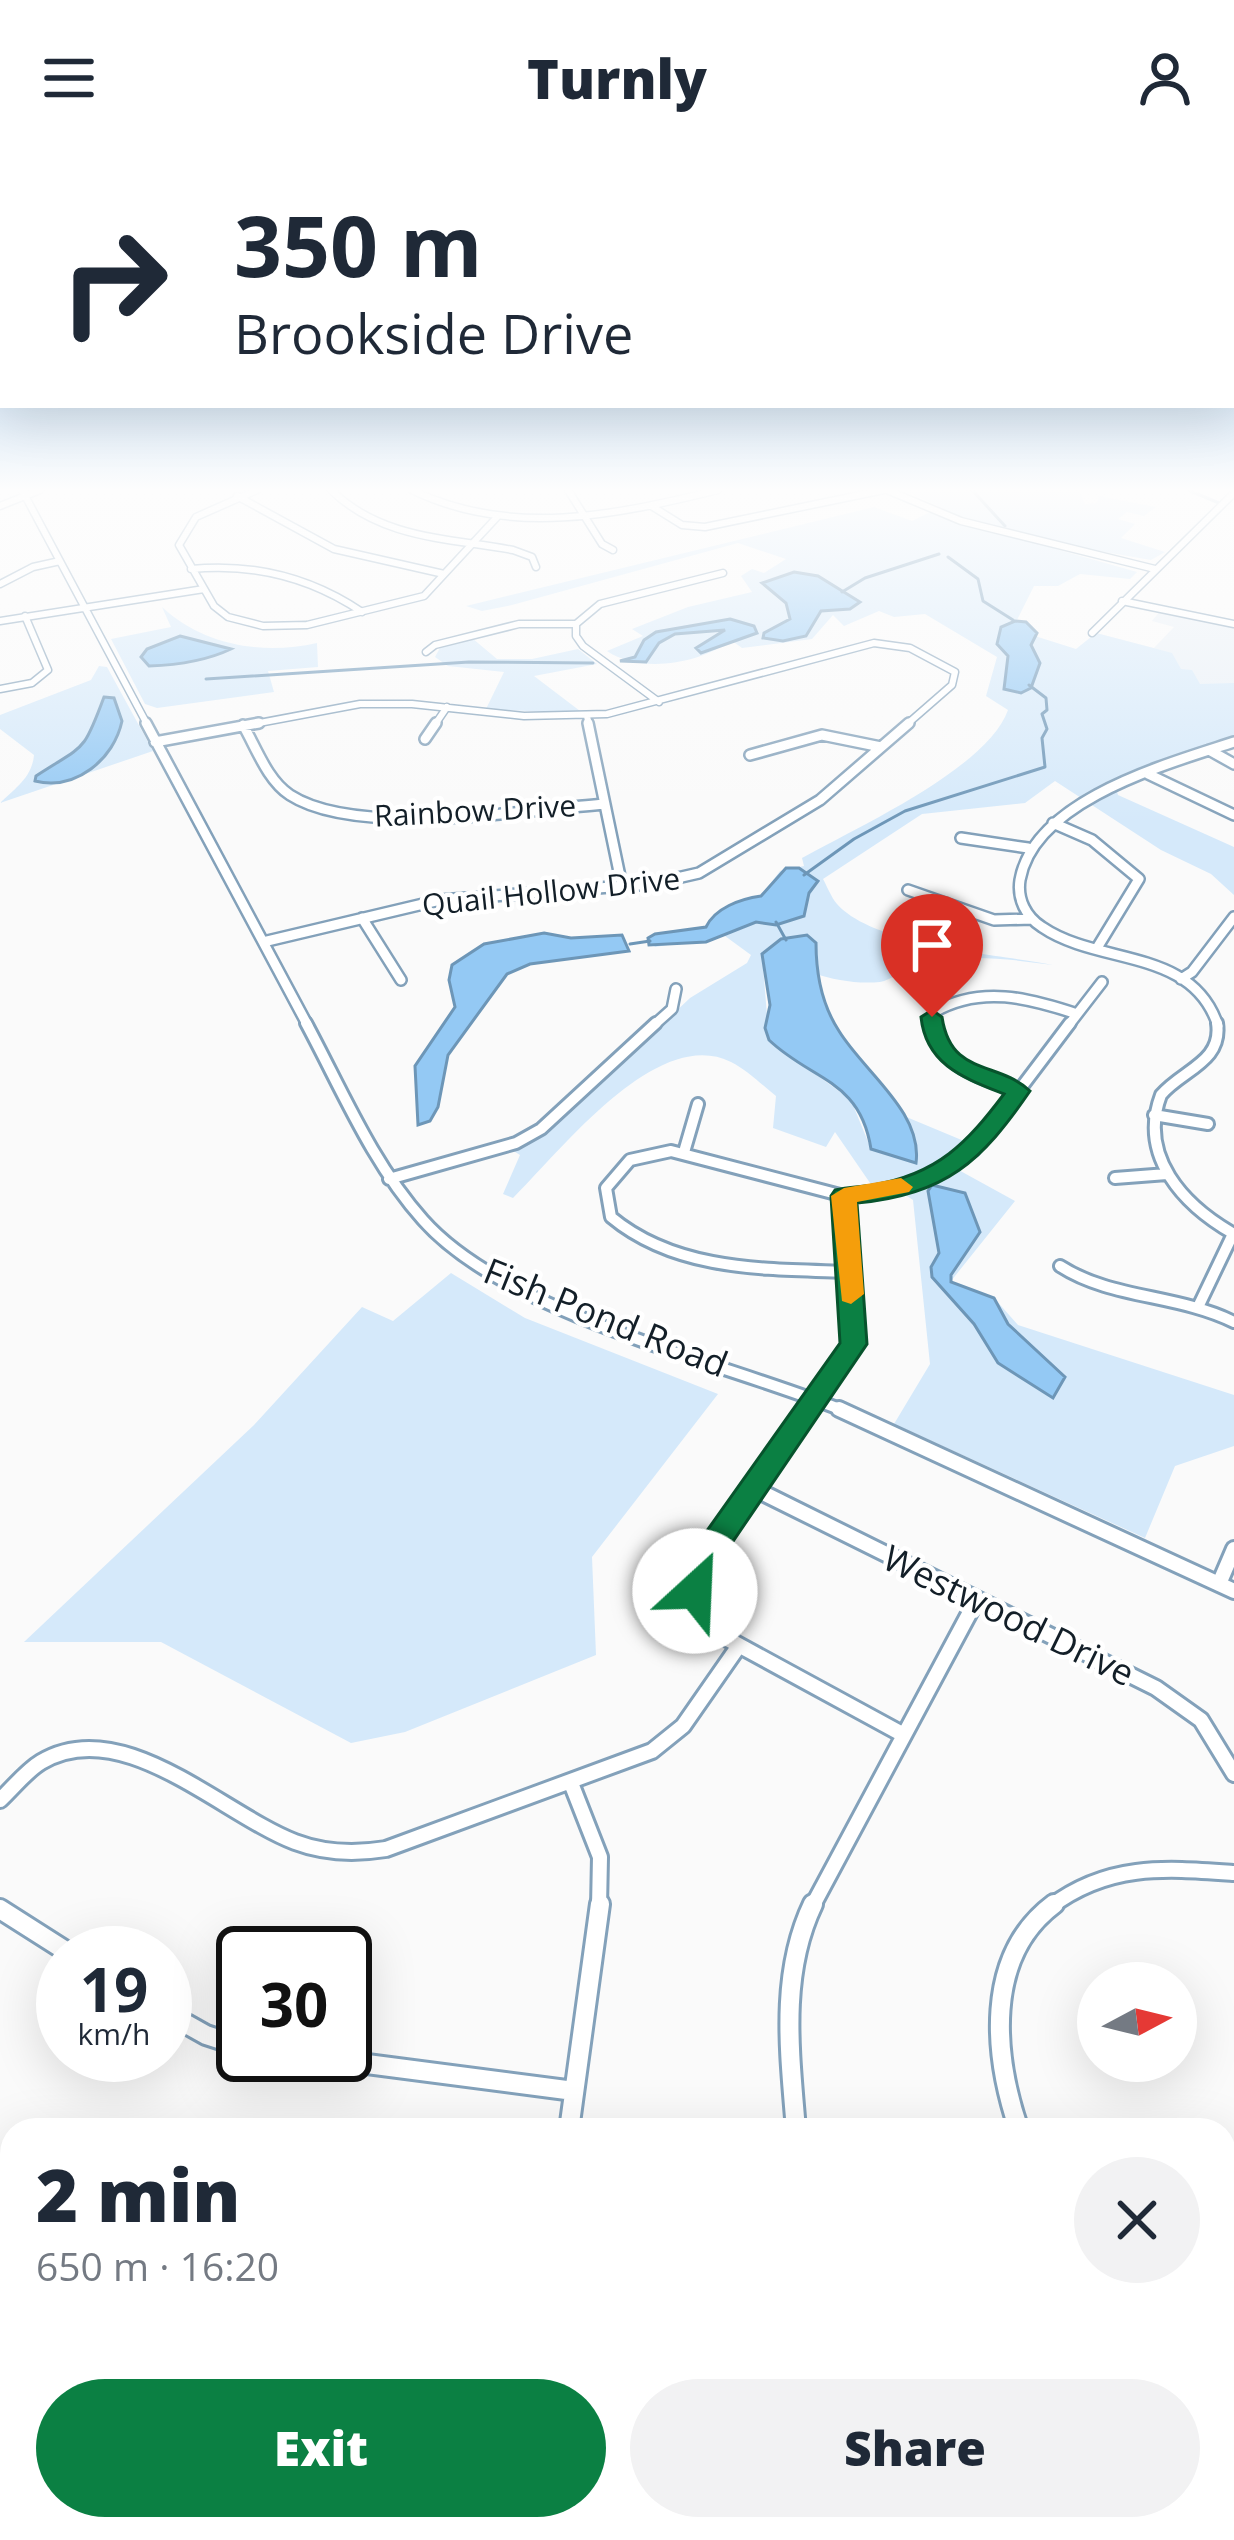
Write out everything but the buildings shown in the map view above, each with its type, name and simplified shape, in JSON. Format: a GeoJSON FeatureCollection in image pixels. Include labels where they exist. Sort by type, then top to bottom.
{"type":"FeatureCollection","features":[{"type":"Feature","properties":{"kind":"street","name":"Fish Pond Road"},"geometry":{"type":"LineString","coordinates":[[81,601],[389,1180],[439,1238],[506,1283],[817,1400],[1227,1588]]}},
{"type":"Feature","properties":{"kind":"street"},"geometry":{"type":"LineString","coordinates":[[0,621],[114,601]]}},
{"type":"Feature","properties":{"kind":"street"},"geometry":{"type":"LineString","coordinates":[[215,601],[228,617],[262,626],[308,625],[404,601]]}},
{"type":"Feature","properties":{"kind":"street"},"geometry":{"type":"LineString","coordinates":[[344,601],[362,612]]}},
{"type":"Feature","properties":{"kind":"street"},"geometry":{"type":"LineString","coordinates":[[426,652],[435,645],[514,625],[576,624],[600,604],[611,601]]}},
{"type":"Feature","properties":{"kind":"street"},"geometry":{"type":"LineString","coordinates":[[1092,633],[1121,601]]}},
{"type":"Feature","properties":{"kind":"street"},"geometry":{"type":"LineString","coordinates":[[1122,601],[1234,623]]}},
{"type":"Feature","properties":{"kind":"street"},"geometry":{"type":"LineString","coordinates":[[0,689],[32,682],[47,670],[26,616]]}},
{"type":"Feature","properties":{"kind":"street"},"geometry":{"type":"LineString","coordinates":[[576,624],[580,643],[659,702]]}},
{"type":"Feature","properties":{"kind":"street","name":"Quail Hollow Drive"},"geometry":{"type":"LineString","coordinates":[[155,742],[360,704],[586,716],[659,702],[874,643],[910,648],[951,667],[957,678],[820,800],[714,866],[673,881],[440,900],[263,942]]}},
{"type":"Feature","properties":{"kind":"street"},"geometry":{"type":"LineString","coordinates":[[425,739],[447,707]]}},
{"type":"Feature","properties":{"kind":"street"},"geometry":{"type":"LineString","coordinates":[[586,716],[622,886]]}},
{"type":"Feature","properties":{"kind":"street","name":"Rainbow Drive"},"geometry":{"type":"LineString","coordinates":[[243,724],[282,788],[328,812],[382,817],[605,804]]}},
{"type":"Feature","properties":{"kind":"street"},"geometry":{"type":"LineString","coordinates":[[750,755],[822,735],[881,747]]}},
{"type":"Feature","properties":{"kind":"street"},"geometry":{"type":"LineString","coordinates":[[1199,1305],[1233,1234],[1196,1210],[1167,1174],[1157,1147],[1154,1114],[1168,1086],[1208,1059],[1218,1039],[1214,1014],[1198,991],[1181,979],[1057,936],[1032,919],[1021,903],[1018,886],[1028,848],[1053,823],[1148,775],[1234,742]]}},
{"type":"Feature","properties":{"kind":"street"},"geometry":{"type":"LineString","coordinates":[[1209,750],[1234,764]]}},
{"type":"Feature","properties":{"kind":"street"},"geometry":{"type":"LineString","coordinates":[[1148,775],[1234,815]]}},
{"type":"Feature","properties":{"kind":"street"},"geometry":{"type":"LineString","coordinates":[[1053,823],[1091,840],[1139,879],[1138,888],[1097,948]]}},
{"type":"Feature","properties":{"kind":"street"},"geometry":{"type":"LineString","coordinates":[[961,838],[1028,848]]}},
{"type":"Feature","properties":{"kind":"street"},"geometry":{"type":"LineString","coordinates":[[908,890],[928,893],[986,920],[1032,919]]}},
{"type":"Feature","properties":{"kind":"street"},"geometry":{"type":"LineString","coordinates":[[1181,979],[1192,972],[1234,917]]}},
{"type":"Feature","properties":{"kind":"street"},"geometry":{"type":"LineString","coordinates":[[362,918],[401,980]]}},
{"type":"Feature","properties":{"kind":"street"},"geometry":{"type":"LineString","coordinates":[[849,1272],[729,1267],[643,1239],[618,1224],[604,1198],[615,1172],[649,1153],[685,1152],[844,1196],[880,1193],[956,1165],[974,1150],[1102,982]]}},
{"type":"Feature","properties":{"kind":"street"},"geometry":{"type":"LineString","coordinates":[[389,1180],[532,1135],[672,1009],[676,989]]}},
{"type":"Feature","properties":{"kind":"street"},"geometry":{"type":"LineString","coordinates":[[1018,1091],[952,1062],[932,1030],[934,1012],[955,1002],[1011,995],[1077,1014]]}},
{"type":"Feature","properties":{"kind":"street"},"geometry":{"type":"LineString","coordinates":[[685,1152],[698,1104]]}},
{"type":"Feature","properties":{"kind":"street"},"geometry":{"type":"LineString","coordinates":[[1154,1114],[1208,1124]]}},
{"type":"Feature","properties":{"kind":"street"},"geometry":{"type":"LineString","coordinates":[[1115,1178],[1167,1174]]}},
{"type":"Feature","properties":{"kind":"street"},"geometry":{"type":"LineString","coordinates":[[844,1196],[854,1344],[705,1558],[696,1578],[703,1617],[738,1646],[902,1734]]}},
{"type":"Feature","properties":{"kind":"street"},"geometry":{"type":"LineString","coordinates":[[1060,1266],[1085,1282],[1199,1305],[1234,1322]]}},
{"type":"Feature","properties":{"kind":"street","name":"Westwood Drive"},"geometry":{"type":"LineString","coordinates":[[755,1490],[1140,1679],[1187,1708],[1213,1736],[1234,1774]]}},
{"type":"Feature","properties":{"kind":"street"},"geometry":{"type":"LineString","coordinates":[[1227,1588],[1234,1549]]}},
{"type":"Feature","properties":{"kind":"street"},"geometry":{"type":"LineString","coordinates":[[795,2118],[787,2033],[795,1957],[818,1889],[977,1599]]}},
{"type":"Feature","properties":{"kind":"street"},"geometry":{"type":"LineString","coordinates":[[0,1800],[46,1761],[104,1747],[133,1754],[299,1844],[360,1853],[406,1844],[639,1757],[674,1736],[738,1646]]}},
{"type":"Feature","properties":{"kind":"street"},"geometry":{"type":"LineString","coordinates":[[571,1783],[602,1871],[571,2118]]}},
{"type":"Feature","properties":{"kind":"street"},"geometry":{"type":"LineString","coordinates":[[1015,2118],[1001,2080],[996,2030],[1007,1968],[1030,1925],[1066,1893],[1111,1873],[1165,1869],[1234,1873]]}},
{"type":"Feature","properties":{"kind":"street"},"geometry":{"type":"LineString","coordinates":[[0,1909],[36,1932]]}},
{"type":"Feature","properties":{"kind":"street"},"geometry":{"type":"LineString","coordinates":[[372,2065],[574,2091]]}},
{"type":"Feature","properties":{"kind":"shaded area"},"geometry":{"type":"Polygon","coordinates":[[[486,601],[526,601],[482,611],[466,606],[486,601]]]}},
{"type":"Feature","properties":{"kind":"shaded area"},"geometry":{"type":"Polygon","coordinates":[[[713,601],[1026,601],[1017,620],[1038,637],[1076,649],[1096,633],[1172,653],[1181,669],[1192,670],[1200,684],[1234,683],[1234,736],[1115,784],[1118,795],[1234,847],[1234,895],[1211,874],[1161,850],[1055,781],[1025,803],[922,814],[823,879],[837,904],[879,930],[938,946],[1053,965],[965,958],[931,962],[884,981],[865,983],[819,975],[762,954],[769,1040],[851,1100],[871,1149],[913,1143],[904,1116],[976,1146],[955,1168],[1015,1201],[951,1281],[994,1298],[1018,1325],[1234,1395],[1234,1446],[1175,1466],[1145,1538],[894,1424],[930,1364],[913,1200],[898,1190],[879,1196],[835,1132],[826,1147],[773,1128],[776,1096],[731,1062],[702,1055],[672,1061],[642,1076],[612,1098],[513,1198],[503,1194],[520,1155],[512,1150],[561,1120],[690,998],[747,963],[751,955],[725,936],[655,947],[648,938],[706,927],[714,914],[761,896],[780,871],[804,866],[802,858],[948,774],[996,732],[1008,710],[986,696],[997,657],[925,614],[894,617],[879,611],[844,626],[833,615],[812,639],[742,648],[731,640],[703,655],[670,663],[636,662],[607,651],[643,636],[632,629],[713,601]]]}},
{"type":"Feature","properties":{"kind":"shaded area"},"geometry":{"type":"Polygon","coordinates":[[[162,607],[196,631],[235,644],[276,648],[317,643],[318,667],[268,671],[274,692],[157,708],[145,704],[111,639],[171,627],[162,607]]]}},
{"type":"Feature","properties":{"kind":"shaded area"},"geometry":{"type":"Polygon","coordinates":[[[1160,611],[1234,626],[1234,736],[1096,633],[1154,648],[1174,627],[1152,621],[1160,611]]]}},
{"type":"Feature","properties":{"kind":"shaded area"},"geometry":{"type":"Polygon","coordinates":[[[472,638],[497,659],[532,659],[578,649],[597,664],[534,676],[584,714],[486,709],[504,672],[448,666],[435,657],[441,646],[472,638]]]}},
{"type":"Feature","properties":{"kind":"shaded area"},"geometry":{"type":"Polygon","coordinates":[[[99,666],[107,667],[153,751],[0,803],[26,777],[34,755],[0,729],[0,715],[91,680],[99,666]]]}},
{"type":"Feature","properties":{"kind":"shaded area"},"geometry":{"type":"Polygon","coordinates":[[[451,1273],[525,1318],[718,1394],[592,1557],[596,1655],[405,1732],[351,1743],[161,1642],[24,1642],[254,1425],[362,1307],[393,1321],[451,1273]]]}},
{"type":"Feature","properties":{"kind":"water"},"geometry":{"type":"Polygon","coordinates":[[[860,602],[850,609],[821,611],[806,636],[783,641],[763,638],[790,619],[786,603],[860,602]]]}},
{"type":"Feature","properties":{"kind":"water"},"geometry":{"type":"Polygon","coordinates":[[[730,619],[754,626],[757,633],[701,653],[696,648],[725,630],[675,634],[659,643],[646,662],[620,661],[635,657],[644,640],[656,632],[730,619]]]}},
{"type":"Feature","properties":{"kind":"water"},"geometry":{"type":"Polygon","coordinates":[[[1026,622],[1037,633],[1031,645],[1040,663],[1031,688],[1021,693],[1004,689],[1008,656],[997,644],[1001,627],[1026,622]]]}},
{"type":"Feature","properties":{"kind":"water"},"geometry":{"type":"Polygon","coordinates":[[[180,636],[231,649],[170,665],[149,666],[141,657],[147,649],[180,636]]]}},
{"type":"Feature","properties":{"kind":"water"},"geometry":{"type":"Polygon","coordinates":[[[104,697],[114,698],[122,721],[102,759],[65,781],[35,781],[80,746],[104,697]]]}},
{"type":"Feature","properties":{"kind":"water"},"geometry":{"type":"Polygon","coordinates":[[[786,868],[799,868],[818,881],[809,893],[804,916],[776,925],[756,922],[706,942],[649,945],[648,938],[655,934],[706,927],[729,906],[761,896],[786,868]]]}},
{"type":"Feature","properties":{"kind":"water"},"geometry":{"type":"Polygon","coordinates":[[[544,933],[571,938],[622,935],[629,951],[530,964],[507,974],[448,1055],[438,1107],[430,1121],[418,1125],[415,1066],[455,1007],[449,980],[452,965],[484,944],[544,933]]]}},
{"type":"Feature","properties":{"kind":"water"},"geometry":{"type":"Polygon","coordinates":[[[807,935],[816,943],[828,1011],[901,1110],[916,1144],[916,1163],[871,1149],[865,1126],[845,1095],[769,1040],[765,1028],[770,1005],[762,954],[781,939],[807,935]]]}},
{"type":"Feature","properties":{"kind":"water"},"geometry":{"type":"Polygon","coordinates":[[[932,1185],[965,1193],[980,1232],[951,1282],[994,1298],[1008,1324],[1065,1377],[1053,1398],[998,1363],[974,1324],[932,1277],[931,1267],[939,1253],[928,1191],[932,1185]]]}},
{"type":"Feature","properties":{"kind":"waterway"},"geometry":{"type":"LineString","coordinates":[[983,601],[1013,620]]}},
{"type":"Feature","properties":{"kind":"waterway"},"geometry":{"type":"LineString","coordinates":[[206,679],[469,662],[593,663]]}},
{"type":"Feature","properties":{"kind":"waterway"},"geometry":{"type":"LineString","coordinates":[[804,875],[854,839],[905,811],[1045,767],[1042,738],[1047,729],[1042,714],[1047,710],[1046,698],[1029,685]]}},
{"type":"Feature","properties":{"kind":"waterway"},"geometry":{"type":"LineString","coordinates":[[776,922],[786,940]]}},
{"type":"Feature","properties":{"kind":"waterway"},"geometry":{"type":"LineString","coordinates":[[630,944],[650,941]]}},
{"type":"Feature","properties":{"kind":"slow traffic"},"geometry":{"type":"LineString","coordinates":[[851,1294],[844,1196],[901,1187]]}},
{"type":"Feature","properties":{"kind":"route"},"geometry":{"type":"LineString","coordinates":[[695,1591],[705,1558],[854,1344],[844,1196],[880,1193],[956,1165],[974,1150],[1018,1091],[957,1067],[934,1035],[932,1017]]}}]}
